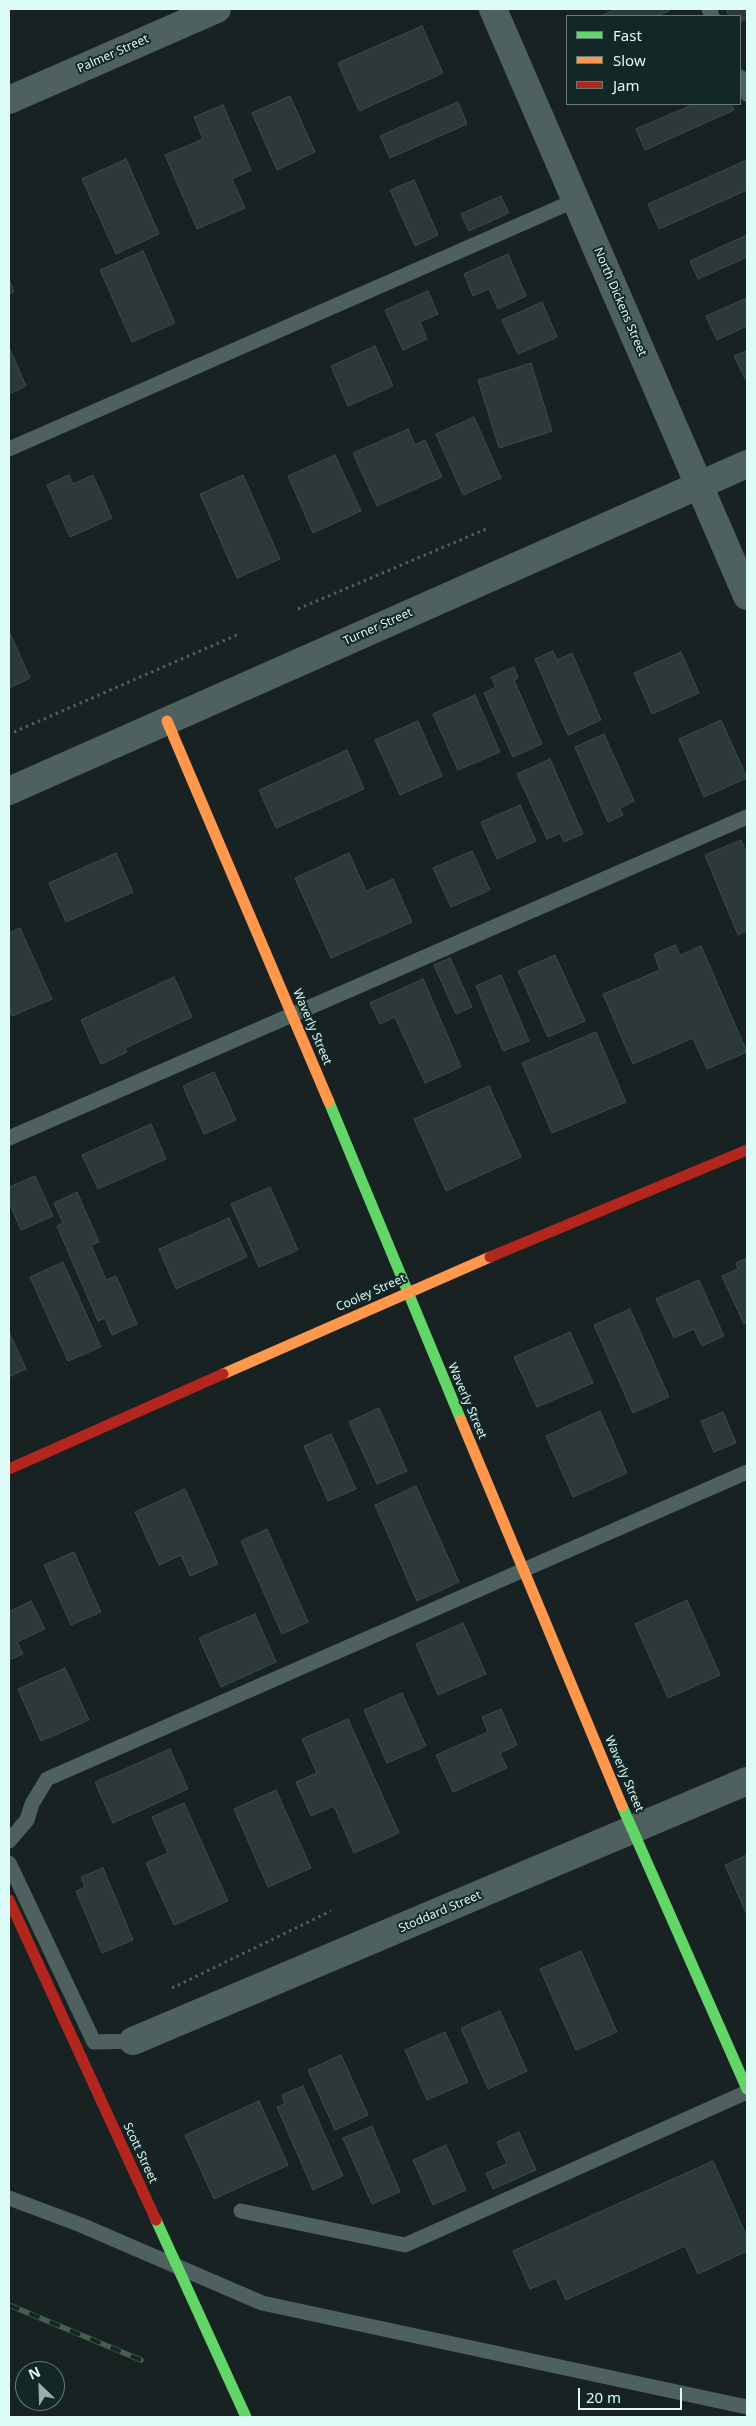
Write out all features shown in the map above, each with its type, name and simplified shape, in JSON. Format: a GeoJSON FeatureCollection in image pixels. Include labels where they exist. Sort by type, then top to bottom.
{"type":"FeatureCollection","features":[{"type":"Feature","properties":{"kind":"street","name":"Palmer Street"},"geometry":{"type":"LineString","coordinates":[[9,100],[217,9]]}},
{"type":"Feature","properties":{"kind":"street","name":"North Dickens Street"},"geometry":{"type":"LineString","coordinates":[[493,9],[747,596]]}},
{"type":"Feature","properties":{"kind":"street","name":"Turner Street"},"geometry":{"type":"LineString","coordinates":[[9,791],[747,464]]}},
{"type":"Feature","properties":{"kind":"street","name":"Waverly Street"},"geometry":{"type":"LineString","coordinates":[[167,721],[293,1015],[632,1830],[747,2091]]}},
{"type":"Feature","properties":{"kind":"street","name":"Cooley Street"},"geometry":{"type":"LineString","coordinates":[[9,1469],[407,1292],[747,1150]]}},
{"type":"Feature","properties":{"kind":"street","name":"Stoddard Street"},"geometry":{"type":"LineString","coordinates":[[133,2042],[747,1781]]}},
{"type":"Feature","properties":{"kind":"street","name":"Scott Street"},"geometry":{"type":"LineString","coordinates":[[9,1900],[246,2417]]}},
{"type":"Feature","properties":{"kind":"lane"},"geometry":{"type":"LineString","coordinates":[[741,79],[747,94]]}},
{"type":"Feature","properties":{"kind":"lane"},"geometry":{"type":"LineString","coordinates":[[9,449],[576,200]]}},
{"type":"Feature","properties":{"kind":"lane"},"geometry":{"type":"LineString","coordinates":[[9,1138],[747,817]]}},
{"type":"Feature","properties":{"kind":"lane"},"geometry":{"type":"LineString","coordinates":[[9,1841],[27,1820],[32,1804],[46,1779],[747,1472]]}},
{"type":"Feature","properties":{"kind":"lane"},"geometry":{"type":"LineString","coordinates":[[9,1863],[94,2042],[133,2042]]}},
{"type":"Feature","properties":{"kind":"lane"},"geometry":{"type":"LineString","coordinates":[[241,2210],[405,2246],[747,2091]]}},
{"type":"Feature","properties":{"kind":"lane"},"geometry":{"type":"LineString","coordinates":[[9,2198],[81,2225],[262,2303],[747,2407]]}},
{"type":"Feature","properties":{"kind":"path"},"geometry":{"type":"LineString","coordinates":[[298,609],[486,529]]}},
{"type":"Feature","properties":{"kind":"path"},"geometry":{"type":"LineString","coordinates":[[14,732],[240,634]]}},
{"type":"Feature","properties":{"kind":"path"},"geometry":{"type":"LineString","coordinates":[[169,1989],[331,1911]]}},
{"type":"Feature","properties":{"kind":"building"},"geometry":{"type":"Polygon","coordinates":[[[617,9],[668,9],[669,11],[659,15],[602,15],[617,9]]]}},
{"type":"Feature","properties":{"kind":"building"},"geometry":{"type":"Polygon","coordinates":[[[726,9],[747,9],[747,19],[741,22],[741,15],[729,15],[726,9]]]}},
{"type":"Feature","properties":{"kind":"building"},"geometry":{"type":"Polygon","coordinates":[[[422,26],[443,73],[359,111],[338,63],[422,26]]]}},
{"type":"Feature","properties":{"kind":"building"},"geometry":{"type":"Polygon","coordinates":[[[290,96],[315,152],[277,170],[252,113],[290,96]]]}},
{"type":"Feature","properties":{"kind":"building"},"geometry":{"type":"Polygon","coordinates":[[[458,102],[467,124],[390,158],[380,136],[458,102]]]}},
{"type":"Feature","properties":{"kind":"building"},"geometry":{"type":"Polygon","coordinates":[[[223,105],[251,170],[232,179],[245,208],[197,229],[165,155],[203,139],[194,117],[223,105]]]}},
{"type":"Feature","properties":{"kind":"building"},"geometry":{"type":"Polygon","coordinates":[[[692,105],[732,105],[734,110],[645,150],[636,129],[692,105]]]}},
{"type":"Feature","properties":{"kind":"building"},"geometry":{"type":"Polygon","coordinates":[[[126,159],[159,234],[116,254],[82,179],[126,159]]]}},
{"type":"Feature","properties":{"kind":"building"},"geometry":{"type":"Polygon","coordinates":[[[747,160],[747,190],[659,229],[648,204],[747,160]]]}},
{"type":"Feature","properties":{"kind":"building"},"geometry":{"type":"Polygon","coordinates":[[[414,180],[438,235],[415,246],[390,190],[414,180]]]}},
{"type":"Feature","properties":{"kind":"building"},"geometry":{"type":"Polygon","coordinates":[[[501,196],[509,213],[469,231],[461,214],[501,196]]]}},
{"type":"Feature","properties":{"kind":"building"},"geometry":{"type":"Polygon","coordinates":[[[747,235],[747,257],[698,279],[690,261],[747,235]]]}},
{"type":"Feature","properties":{"kind":"building"},"geometry":{"type":"Polygon","coordinates":[[[143,251],[175,323],[132,342],[100,270],[143,251]]]}},
{"type":"Feature","properties":{"kind":"building"},"geometry":{"type":"Polygon","coordinates":[[[508,254],[526,296],[498,309],[489,289],[473,296],[464,274],[508,254]]]}},
{"type":"Feature","properties":{"kind":"building"},"geometry":{"type":"Polygon","coordinates":[[[9,279],[14,292],[9,294],[9,279]]]}},
{"type":"Feature","properties":{"kind":"building"},"geometry":{"type":"Polygon","coordinates":[[[428,291],[438,314],[420,322],[427,339],[403,350],[385,310],[428,291]]]}},
{"type":"Feature","properties":{"kind":"building"},"geometry":{"type":"Polygon","coordinates":[[[747,298],[747,326],[717,340],[706,316],[747,298]]]}},
{"type":"Feature","properties":{"kind":"building"},"geometry":{"type":"Polygon","coordinates":[[[542,302],[557,337],[518,354],[502,320],[542,302]]]}},
{"type":"Feature","properties":{"kind":"building"},"geometry":{"type":"Polygon","coordinates":[[[375,346],[393,386],[348,406],[331,366],[375,346]]]}},
{"type":"Feature","properties":{"kind":"building"},"geometry":{"type":"Polygon","coordinates":[[[9,347],[26,386],[9,394],[9,347]]]}},
{"type":"Feature","properties":{"kind":"building"},"geometry":{"type":"Polygon","coordinates":[[[747,351],[747,378],[745,379],[734,356],[747,351]]]}},
{"type":"Feature","properties":{"kind":"building"},"geometry":{"type":"Polygon","coordinates":[[[531,363],[552,431],[499,448],[478,380],[531,363]]]}},
{"type":"Feature","properties":{"kind":"building"},"geometry":{"type":"Polygon","coordinates":[[[474,417],[501,478],[463,495],[436,434],[474,417]]]}},
{"type":"Feature","properties":{"kind":"building"},"geometry":{"type":"Polygon","coordinates":[[[408,429],[415,445],[425,440],[442,477],[377,506],[353,453],[408,429]]]}},
{"type":"Feature","properties":{"kind":"building"},"geometry":{"type":"Polygon","coordinates":[[[335,455],[361,511],[313,533],[288,476],[335,455]]]}},
{"type":"Feature","properties":{"kind":"building"},"geometry":{"type":"Polygon","coordinates":[[[69,475],[73,484],[93,475],[112,518],[70,537],[47,485],[69,475]]]}},
{"type":"Feature","properties":{"kind":"building"},"geometry":{"type":"Polygon","coordinates":[[[243,475],[280,559],[237,578],[200,494],[243,475]]]}},
{"type":"Feature","properties":{"kind":"building"},"geometry":{"type":"Polygon","coordinates":[[[9,631],[30,678],[9,688],[9,631]]]}},
{"type":"Feature","properties":{"kind":"building"},"geometry":{"type":"Polygon","coordinates":[[[553,651],[557,660],[572,653],[601,720],[568,735],[535,659],[553,651]]]}},
{"type":"Feature","properties":{"kind":"building"},"geometry":{"type":"Polygon","coordinates":[[[681,652],[699,693],[652,714],[634,673],[681,652]]]}},
{"type":"Feature","properties":{"kind":"building"},"geometry":{"type":"Polygon","coordinates":[[[514,667],[518,678],[514,680],[542,744],[513,757],[484,693],[496,687],[491,677],[514,667]]]}},
{"type":"Feature","properties":{"kind":"building"},"geometry":{"type":"Polygon","coordinates":[[[475,695],[500,752],[458,770],[433,714],[475,695]]]}},
{"type":"Feature","properties":{"kind":"building"},"geometry":{"type":"Polygon","coordinates":[[[721,720],[747,778],[704,797],[679,739],[721,720]]]}},
{"type":"Feature","properties":{"kind":"building"},"geometry":{"type":"Polygon","coordinates":[[[418,721],[442,776],[400,795],[375,740],[418,721]]]}},
{"type":"Feature","properties":{"kind":"building"},"geometry":{"type":"Polygon","coordinates":[[[604,734],[634,801],[620,808],[623,815],[608,822],[575,747],[604,734]]]}},
{"type":"Feature","properties":{"kind":"building"},"geometry":{"type":"Polygon","coordinates":[[[347,750],[364,789],[276,828],[259,790],[347,750]]]}},
{"type":"Feature","properties":{"kind":"building"},"geometry":{"type":"Polygon","coordinates":[[[550,759],[583,834],[564,842],[560,833],[547,839],[517,774],[550,759]]]}},
{"type":"Feature","properties":{"kind":"building"},"geometry":{"type":"Polygon","coordinates":[[[520,805],[536,841],[497,859],[481,822],[520,805]]]}},
{"type":"Feature","properties":{"kind":"building"},"geometry":{"type":"Polygon","coordinates":[[[741,840],[747,854],[747,931],[738,935],[705,855],[741,840]]]}},
{"type":"Feature","properties":{"kind":"building"},"geometry":{"type":"Polygon","coordinates":[[[472,851],[490,890],[451,907],[433,868],[472,851]]]}},
{"type":"Feature","properties":{"kind":"building"},"geometry":{"type":"Polygon","coordinates":[[[116,853],[133,892],[66,922],[49,883],[116,853]]]}},
{"type":"Feature","properties":{"kind":"building"},"geometry":{"type":"Polygon","coordinates":[[[349,853],[366,891],[393,879],[412,922],[331,958],[295,878],[349,853]]]}},
{"type":"Feature","properties":{"kind":"building"},"geometry":{"type":"Polygon","coordinates":[[[20,928],[52,999],[12,1016],[9,1009],[9,933],[20,928]]]}},
{"type":"Feature","properties":{"kind":"building"},"geometry":{"type":"Polygon","coordinates":[[[675,945],[680,955],[701,946],[747,1052],[707,1069],[693,1038],[633,1064],[603,994],[660,970],[654,954],[675,945]]]}},
{"type":"Feature","properties":{"kind":"building"},"geometry":{"type":"Polygon","coordinates":[[[555,955],[585,1021],[548,1037],[518,971],[555,955]]]}},
{"type":"Feature","properties":{"kind":"building"},"geometry":{"type":"Polygon","coordinates":[[[450,958],[472,1007],[456,1014],[434,965],[450,958]]]}},
{"type":"Feature","properties":{"kind":"building"},"geometry":{"type":"Polygon","coordinates":[[[501,975],[529,1041],[503,1051],[476,986],[501,975]]]}},
{"type":"Feature","properties":{"kind":"building"},"geometry":{"type":"Polygon","coordinates":[[[174,977],[192,1017],[125,1048],[127,1052],[101,1064],[81,1020],[174,977]]]}},
{"type":"Feature","properties":{"kind":"building"},"geometry":{"type":"Polygon","coordinates":[[[423,979],[461,1067],[425,1083],[395,1017],[380,1024],[370,1003],[423,979]]]}},
{"type":"Feature","properties":{"kind":"building"},"geometry":{"type":"Polygon","coordinates":[[[596,1032],[626,1102],[552,1133],[522,1063],[596,1032]]]}},
{"type":"Feature","properties":{"kind":"building"},"geometry":{"type":"Polygon","coordinates":[[[214,1072],[236,1120],[204,1134],[183,1086],[214,1072]]]}},
{"type":"Feature","properties":{"kind":"building"},"geometry":{"type":"Polygon","coordinates":[[[489,1086],[521,1157],[446,1191],[414,1119],[489,1086]]]}},
{"type":"Feature","properties":{"kind":"building"},"geometry":{"type":"Polygon","coordinates":[[[151,1124],[166,1159],[98,1189],[82,1155],[151,1124]]]}},
{"type":"Feature","properties":{"kind":"building"},"geometry":{"type":"Polygon","coordinates":[[[35,1176],[53,1216],[21,1230],[9,1202],[9,1187],[35,1176]]]}},
{"type":"Feature","properties":{"kind":"building"},"geometry":{"type":"Polygon","coordinates":[[[270,1187],[298,1250],[259,1267],[231,1204],[270,1187]]]}},
{"type":"Feature","properties":{"kind":"building"},"geometry":{"type":"Polygon","coordinates":[[[77,1192],[99,1242],[91,1245],[106,1280],[116,1276],[137,1324],[112,1335],[105,1318],[98,1321],[57,1226],[63,1223],[54,1203],[77,1192]]]}},
{"type":"Feature","properties":{"kind":"building"},"geometry":{"type":"Polygon","coordinates":[[[229,1218],[247,1257],[176,1289],[159,1249],[229,1218]]]}},
{"type":"Feature","properties":{"kind":"building"},"geometry":{"type":"Polygon","coordinates":[[[747,1258],[747,1322],[744,1324],[722,1276],[738,1269],[736,1263],[747,1258]]]}},
{"type":"Feature","properties":{"kind":"building"},"geometry":{"type":"Polygon","coordinates":[[[63,1262],[101,1347],[68,1361],[30,1277],[63,1262]]]}},
{"type":"Feature","properties":{"kind":"building"},"geometry":{"type":"Polygon","coordinates":[[[699,1280],[724,1336],[702,1346],[694,1329],[674,1338],[656,1299],[699,1280]]]}},
{"type":"Feature","properties":{"kind":"building"},"geometry":{"type":"Polygon","coordinates":[[[630,1309],[669,1397],[633,1413],[594,1325],[630,1309]]]}},
{"type":"Feature","properties":{"kind":"building"},"geometry":{"type":"Polygon","coordinates":[[[9,1332],[26,1369],[9,1377],[9,1332]]]}},
{"type":"Feature","properties":{"kind":"building"},"geometry":{"type":"Polygon","coordinates":[[[570,1332],[593,1383],[537,1407],[514,1357],[570,1332]]]}},
{"type":"Feature","properties":{"kind":"building"},"geometry":{"type":"Polygon","coordinates":[[[379,1408],[407,1471],[377,1484],[349,1422],[379,1408]]]}},
{"type":"Feature","properties":{"kind":"building"},"geometry":{"type":"Polygon","coordinates":[[[600,1411],[627,1473],[573,1497],[546,1436],[600,1411]]]}},
{"type":"Feature","properties":{"kind":"building"},"geometry":{"type":"Polygon","coordinates":[[[723,1412],[736,1443],[714,1452],[701,1421],[723,1412]]]}},
{"type":"Feature","properties":{"kind":"building"},"geometry":{"type":"Polygon","coordinates":[[[331,1434],[356,1489],[328,1501],[304,1446],[331,1434]]]}},
{"type":"Feature","properties":{"kind":"building"},"geometry":{"type":"Polygon","coordinates":[[[416,1486],[459,1582],[417,1601],[375,1505],[416,1486]]]}},
{"type":"Feature","properties":{"kind":"building"},"geometry":{"type":"Polygon","coordinates":[[[185,1489],[218,1564],[190,1576],[181,1555],[159,1565],[135,1512],[185,1489]]]}},
{"type":"Feature","properties":{"kind":"building"},"geometry":{"type":"Polygon","coordinates":[[[267,1529],[308,1622],[282,1634],[241,1541],[267,1529]]]}},
{"type":"Feature","properties":{"kind":"building"},"geometry":{"type":"Polygon","coordinates":[[[74,1552],[101,1612],[71,1625],[44,1565],[74,1552]]]}},
{"type":"Feature","properties":{"kind":"building"},"geometry":{"type":"Polygon","coordinates":[[[687,1600],[720,1675],[668,1698],[635,1624],[687,1600]]]}},
{"type":"Feature","properties":{"kind":"building"},"geometry":{"type":"Polygon","coordinates":[[[31,1601],[45,1629],[17,1642],[23,1654],[9,1660],[9,1612],[31,1601]]]}},
{"type":"Feature","properties":{"kind":"building"},"geometry":{"type":"Polygon","coordinates":[[[255,1614],[276,1662],[221,1687],[199,1638],[255,1614]]]}},
{"type":"Feature","properties":{"kind":"building"},"geometry":{"type":"Polygon","coordinates":[[[463,1623],[486,1674],[438,1695],[416,1644],[463,1623]]]}},
{"type":"Feature","properties":{"kind":"building"},"geometry":{"type":"Polygon","coordinates":[[[65,1668],[89,1720],[41,1741],[18,1689],[65,1668]]]}},
{"type":"Feature","properties":{"kind":"building"},"geometry":{"type":"Polygon","coordinates":[[[402,1693],[426,1746],[387,1763],[364,1710],[402,1693]]]}},
{"type":"Feature","properties":{"kind":"building"},"geometry":{"type":"Polygon","coordinates":[[[501,1709],[517,1745],[500,1753],[507,1768],[453,1792],[436,1755],[488,1732],[482,1717],[501,1709]]]}},
{"type":"Feature","properties":{"kind":"building"},"geometry":{"type":"Polygon","coordinates":[[[348,1719],[399,1833],[354,1853],[334,1806],[311,1816],[296,1782],[317,1773],[302,1739],[348,1719]]]}},
{"type":"Feature","properties":{"kind":"building"},"geometry":{"type":"Polygon","coordinates":[[[170,1749],[188,1789],[113,1823],[95,1782],[170,1749]]]}},
{"type":"Feature","properties":{"kind":"building"},"geometry":{"type":"Polygon","coordinates":[[[276,1790],[311,1868],[268,1887],[234,1809],[276,1790]]]}},
{"type":"Feature","properties":{"kind":"building"},"geometry":{"type":"Polygon","coordinates":[[[184,1803],[228,1901],[174,1925],[146,1863],[168,1853],[152,1817],[184,1803]]]}},
{"type":"Feature","properties":{"kind":"building"},"geometry":{"type":"Polygon","coordinates":[[[747,1855],[747,1915],[725,1865],[747,1855]]]}},
{"type":"Feature","properties":{"kind":"building"},"geometry":{"type":"Polygon","coordinates":[[[103,1868],[133,1940],[102,1953],[76,1891],[85,1887],[81,1877],[103,1868]]]}},
{"type":"Feature","properties":{"kind":"building"},"geometry":{"type":"Polygon","coordinates":[[[581,1951],[617,2032],[576,2050],[540,1969],[581,1951]]]}},
{"type":"Feature","properties":{"kind":"building"},"geometry":{"type":"Polygon","coordinates":[[[500,2011],[527,2071],[488,2089],[461,2028],[500,2011]]]}},
{"type":"Feature","properties":{"kind":"building"},"geometry":{"type":"Polygon","coordinates":[[[445,2032],[468,2082],[427,2100],[405,2050],[445,2032]]]}},
{"type":"Feature","properties":{"kind":"building"},"geometry":{"type":"Polygon","coordinates":[[[341,2055],[368,2115],[335,2130],[308,2070],[341,2055]]]}},
{"type":"Feature","properties":{"kind":"building"},"geometry":{"type":"Polygon","coordinates":[[[303,2086],[343,2176],[313,2190],[277,2107],[285,2104],[282,2095],[303,2086]]]}},
{"type":"Feature","properties":{"kind":"building"},"geometry":{"type":"Polygon","coordinates":[[[259,2101],[288,2165],[214,2199],[185,2135],[259,2101]]]}},
{"type":"Feature","properties":{"kind":"building"},"geometry":{"type":"Polygon","coordinates":[[[372,2126],[400,2192],[372,2204],[343,2138],[372,2126]]]}},
{"type":"Feature","properties":{"kind":"building"},"geometry":{"type":"Polygon","coordinates":[[[519,2132],[536,2170],[493,2189],[486,2173],[507,2164],[497,2142],[519,2132]]]}},
{"type":"Feature","properties":{"kind":"building"},"geometry":{"type":"Polygon","coordinates":[[[446,2145],[466,2190],[433,2205],[413,2160],[446,2145]]]}},
{"type":"Feature","properties":{"kind":"building"},"geometry":{"type":"Polygon","coordinates":[[[713,2161],[747,2237],[747,2251],[698,2274],[685,2246],[566,2300],[556,2278],[530,2289],[513,2251],[713,2161]]]}},
{"type":"Feature","properties":{"kind":"railway"},"geometry":{"type":"LineString","coordinates":[[9,2305],[141,2360]]}},
{"type":"Feature","properties":{"kind":"traffic: fast"},"geometry":{"type":"LineString","coordinates":[[329,1102],[461,1420]]}},
{"type":"Feature","properties":{"kind":"traffic: fast"},"geometry":{"type":"LineString","coordinates":[[622,1806],[747,2089]]}},
{"type":"Feature","properties":{"kind":"traffic: fast"},"geometry":{"type":"LineString","coordinates":[[156,2220],[246,2417]]}},
{"type":"Feature","properties":{"kind":"traffic: slow"},"geometry":{"type":"LineString","coordinates":[[167,721],[329,1102]]}},
{"type":"Feature","properties":{"kind":"traffic: slow"},"geometry":{"type":"LineString","coordinates":[[223,1374],[490,1257]]}},
{"type":"Feature","properties":{"kind":"traffic: slow"},"geometry":{"type":"LineString","coordinates":[[461,1420],[622,1806]]}},
{"type":"Feature","properties":{"kind":"traffic: jam"},"geometry":{"type":"LineString","coordinates":[[490,1257],[747,1150]]}},
{"type":"Feature","properties":{"kind":"traffic: jam"},"geometry":{"type":"LineString","coordinates":[[9,1469],[223,1374]]}},
{"type":"Feature","properties":{"kind":"traffic: jam"},"geometry":{"type":"LineString","coordinates":[[9,1900],[156,2220]]}}]}
